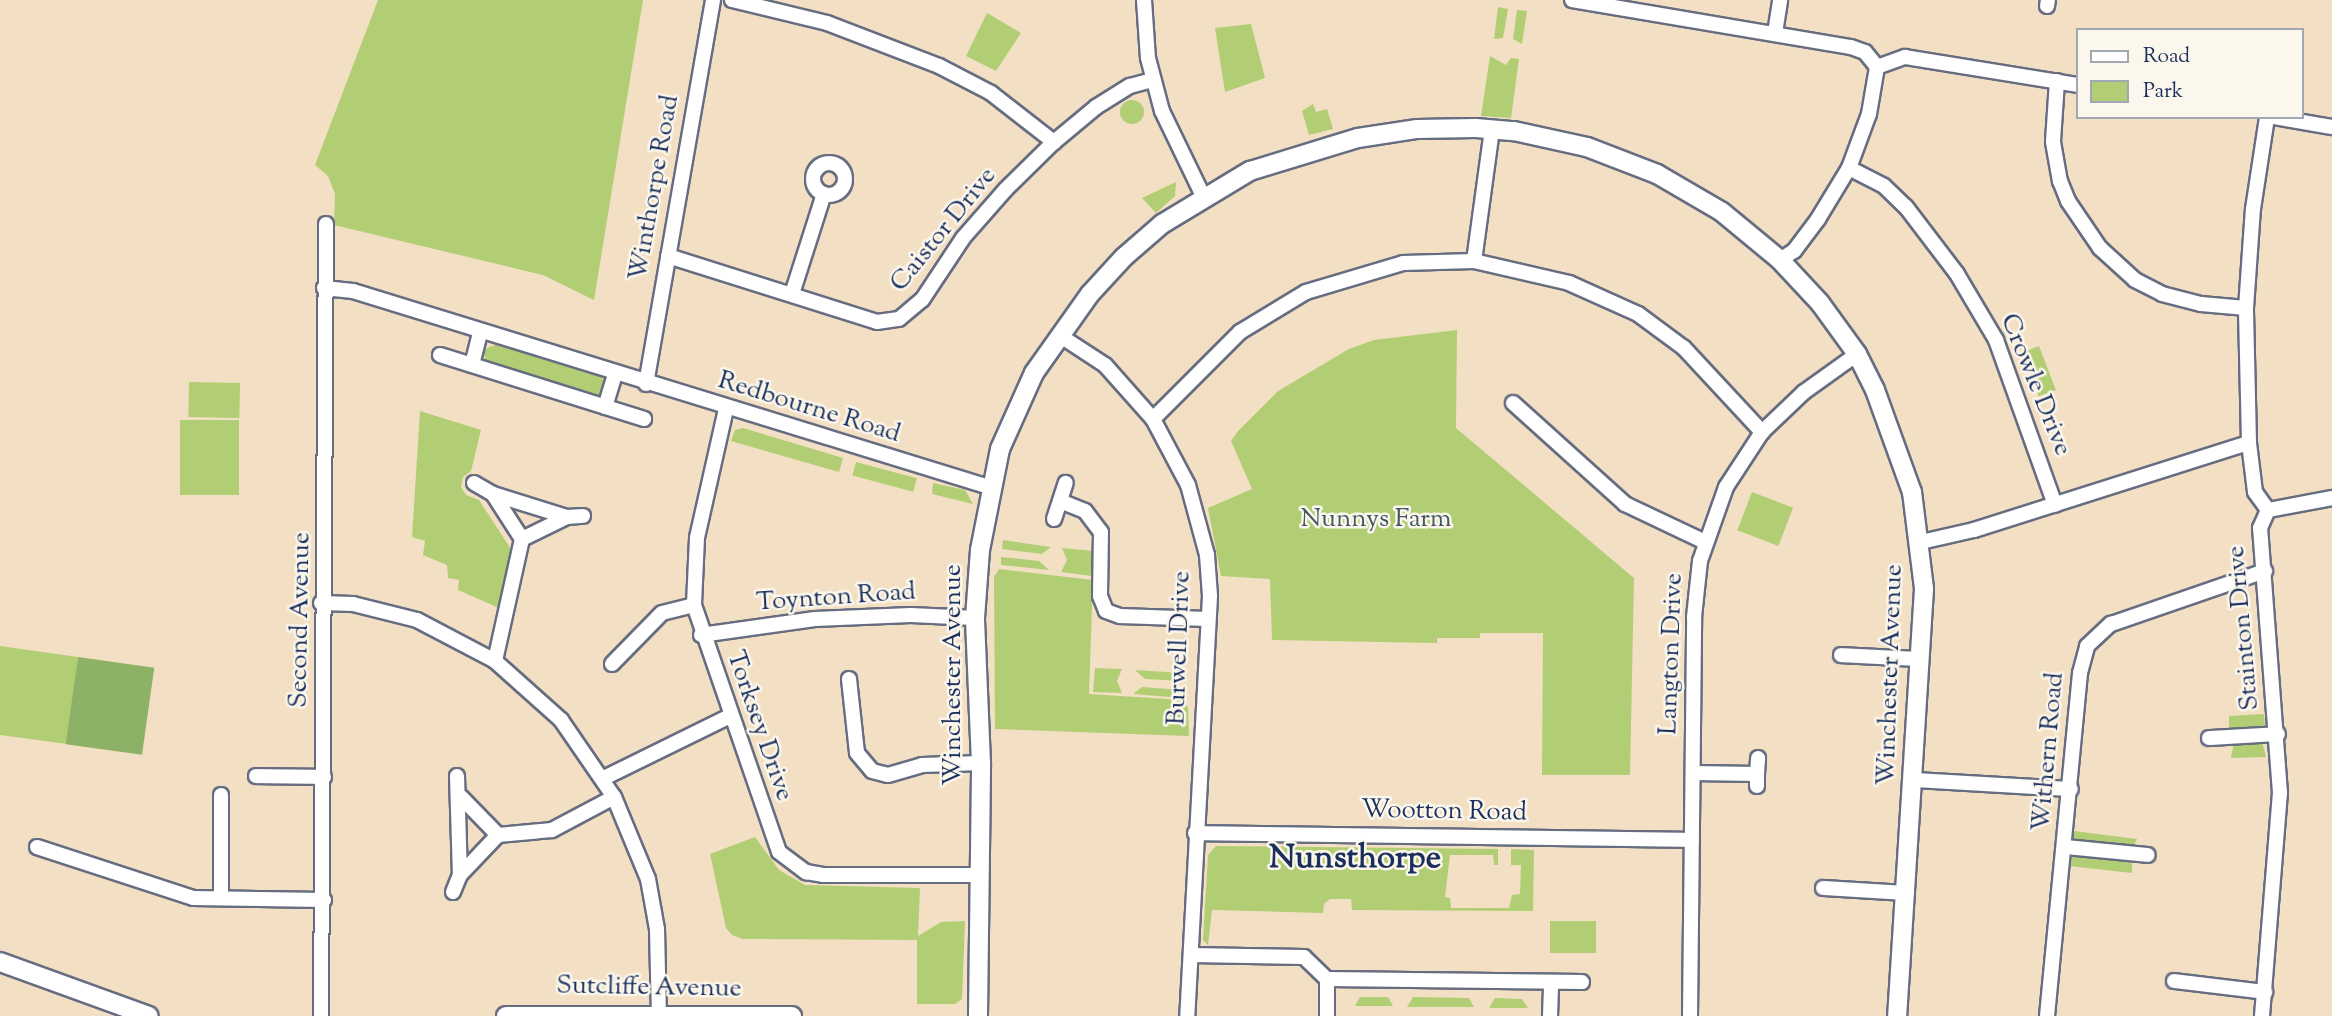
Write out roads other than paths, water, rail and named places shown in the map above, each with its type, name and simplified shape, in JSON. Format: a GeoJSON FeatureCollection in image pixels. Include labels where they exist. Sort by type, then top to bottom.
{"type":"FeatureCollection","features":[{"type":"Feature","properties":{"kind":"street","name":"Winthorpe Road"},"geometry":{"type":"LineString","coordinates":[[646,384],[713,0]]}},
{"type":"Feature","properties":{"kind":"street"},"geometry":{"type":"LineString","coordinates":[[732,0],[827,23],[939,66],[991,93],[1054,142]]}},
{"type":"Feature","properties":{"kind":"street"},"geometry":{"type":"LineString","coordinates":[[1144,0],[1153,80],[1175,144],[1204,198]]}},
{"type":"Feature","properties":{"kind":"street"},"geometry":{"type":"LineString","coordinates":[[1572,0],[1857,48],[1872,58],[1877,67],[1869,114],[1849,168],[1818,219],[1794,251],[1780,260]]}},
{"type":"Feature","properties":{"kind":"street"},"geometry":{"type":"LineString","coordinates":[[1775,33],[1780,0]]}},
{"type":"Feature","properties":{"kind":"street"},"geometry":{"type":"LineString","coordinates":[[1877,67],[1905,57],[2076,85]]}},
{"type":"Feature","properties":{"kind":"street","name":"Caistor Drive"},"geometry":{"type":"LineString","coordinates":[[668,256],[877,322],[906,316],[922,300],[963,237],[1054,142],[1096,107],[1130,86],[1153,80]]}},
{"type":"Feature","properties":{"kind":"street"},"geometry":{"type":"LineString","coordinates":[[2057,82],[2053,142],[2060,181],[2068,201],[2100,248],[2135,280],[2162,293],[2201,304],[2246,308]]}},
{"type":"Feature","properties":{"kind":"street","name":"Stainton Drive"},"geometry":{"type":"LineString","coordinates":[[2262,1016],[2277,860],[2278,734],[2260,522],[2268,510],[2255,492],[2249,443],[2246,308],[2253,209],[2267,119]]}},
{"type":"Feature","properties":{"kind":"street"},"geometry":{"type":"LineString","coordinates":[[2286,119],[2332,127]]}},
{"type":"Feature","properties":{"kind":"street","name":"Winchester Avenue"},"geometry":{"type":"LineString","coordinates":[[978,1016],[981,763],[975,618],[989,487],[1014,414],[1059,335],[1124,257],[1162,225],[1250,171],[1358,138],[1417,129],[1492,129],[1587,147],[1657,174],[1722,212],[1780,260],[1821,303],[1857,354],[1897,443],[1921,542],[1921,659],[1897,1016]]}},
{"type":"Feature","properties":{"kind":"street"},"geometry":{"type":"LineString","coordinates":[[1474,261],[1492,129]]}},
{"type":"Feature","properties":{"kind":"street","name":"Crowle Drive"},"geometry":{"type":"LineString","coordinates":[[1849,168],[1884,186],[1906,207],[1957,274],[1996,340],[2054,505]]}},
{"type":"Feature","properties":{"kind":"street"},"geometry":{"type":"LineString","coordinates":[[792,294],[824,194]]}},
{"type":"Feature","properties":{"kind":"street","name":"Second Avenue"},"geometry":{"type":"LineString","coordinates":[[321,1016],[324,777],[321,603],[326,541],[326,224]]}},
{"type":"Feature","properties":{"kind":"street"},"geometry":{"type":"LineString","coordinates":[[1153,419],[1240,332],[1306,292],[1403,263],[1474,261],[1569,283],[1638,314],[1684,348],[1762,432]]}},
{"type":"Feature","properties":{"kind":"street","name":"Redbourne Road"},"geometry":{"type":"LineString","coordinates":[[324,288],[353,291],[726,409],[989,487]]}},
{"type":"Feature","properties":{"kind":"street"},"geometry":{"type":"LineString","coordinates":[[472,365],[480,333]]}},
{"type":"Feature","properties":{"kind":"street","name":"Burwell Drive"},"geometry":{"type":"LineString","coordinates":[[1059,335],[1105,365],[1153,419],[1188,485],[1207,555],[1208,619],[1187,1016]]}},
{"type":"Feature","properties":{"kind":"street","name":"Langton Drive"},"geometry":{"type":"LineString","coordinates":[[1690,1016],[1695,598],[1705,542],[1726,487],[1762,432],[1804,392],[1857,354]]}},
{"type":"Feature","properties":{"kind":"street"},"geometry":{"type":"LineString","coordinates":[[440,355],[644,419]]}},
{"type":"Feature","properties":{"kind":"street"},"geometry":{"type":"LineString","coordinates":[[604,407],[615,374]]}},
{"type":"Feature","properties":{"kind":"street"},"geometry":{"type":"LineString","coordinates":[[1513,402],[1625,504],[1705,542]]}},
{"type":"Feature","properties":{"kind":"street","name":"Torksey Drive"},"geometry":{"type":"LineString","coordinates":[[726,409],[696,538],[694,605],[701,635],[779,852],[792,864],[823,875],[981,875]]}},
{"type":"Feature","properties":{"kind":"street"},"geometry":{"type":"LineString","coordinates":[[1921,542],[2054,505],[2249,443]]}},
{"type":"Feature","properties":{"kind":"street"},"geometry":{"type":"LineString","coordinates":[[474,483],[493,494],[567,517],[583,516]]}},
{"type":"Feature","properties":{"kind":"street"},"geometry":{"type":"LineString","coordinates":[[1054,519],[1066,484]]}},
{"type":"Feature","properties":{"kind":"street"},"geometry":{"type":"LineString","coordinates":[[493,494],[522,539],[495,661]]}},
{"type":"Feature","properties":{"kind":"street"},"geometry":{"type":"LineString","coordinates":[[2268,510],[2332,498]]}},
{"type":"Feature","properties":{"kind":"street"},"geometry":{"type":"LineString","coordinates":[[1060,501],[1085,512],[1101,532],[1100,596],[1106,611],[1120,616],[1208,619]]}},
{"type":"Feature","properties":{"kind":"street"},"geometry":{"type":"LineString","coordinates":[[522,539],[567,517]]}},
{"type":"Feature","properties":{"kind":"street","name":"Withern Road"},"geometry":{"type":"LineString","coordinates":[[2047,1016],[2083,657],[2094,636],[2111,624],[2265,571]]}},
{"type":"Feature","properties":{"kind":"street"},"geometry":{"type":"LineString","coordinates":[[321,603],[353,604],[417,620],[495,661],[561,720],[604,778],[648,879],[657,929],[659,1014]]}},
{"type":"Feature","properties":{"kind":"street"},"geometry":{"type":"LineString","coordinates":[[612,664],[662,613],[694,605]]}},
{"type":"Feature","properties":{"kind":"street","name":"Toynton Road"},"geometry":{"type":"LineString","coordinates":[[701,635],[815,619],[975,618]]}},
{"type":"Feature","properties":{"kind":"street"},"geometry":{"type":"LineString","coordinates":[[1841,656],[1921,659]]}},
{"type":"Feature","properties":{"kind":"street"},"geometry":{"type":"LineString","coordinates":[[849,679],[857,752],[872,771],[888,775],[922,765],[981,763]]}},
{"type":"Feature","properties":{"kind":"street"},"geometry":{"type":"LineString","coordinates":[[604,778],[730,716]]}},
{"type":"Feature","properties":{"kind":"street"},"geometry":{"type":"LineString","coordinates":[[2209,738],[2278,734]]}},
{"type":"Feature","properties":{"kind":"street"},"geometry":{"type":"LineString","coordinates":[[1693,773],[1757,780],[1758,758]]}},
{"type":"Feature","properties":{"kind":"street"},"geometry":{"type":"LineString","coordinates":[[256,776],[324,777]]}},
{"type":"Feature","properties":{"kind":"street"},"geometry":{"type":"LineString","coordinates":[[457,776],[461,797],[460,875]]}},
{"type":"Feature","properties":{"kind":"street"},"geometry":{"type":"LineString","coordinates":[[1913,780],[2071,789]]}},
{"type":"Feature","properties":{"kind":"street"},"geometry":{"type":"LineString","coordinates":[[221,795],[221,898]]}},
{"type":"Feature","properties":{"kind":"street"},"geometry":{"type":"LineString","coordinates":[[461,797],[498,835]]}},
{"type":"Feature","properties":{"kind":"street"},"geometry":{"type":"LineString","coordinates":[[453,892],[460,875],[498,835],[552,830],[614,797]]}},
{"type":"Feature","properties":{"kind":"street","name":"Wootton Road"},"geometry":{"type":"LineString","coordinates":[[1195,833],[1692,840]]}},
{"type":"Feature","properties":{"kind":"street"},"geometry":{"type":"LineString","coordinates":[[37,847],[193,898],[324,900]]}},
{"type":"Feature","properties":{"kind":"street"},"geometry":{"type":"LineString","coordinates":[[2065,847],[2148,855]]}},
{"type":"Feature","properties":{"kind":"street"},"geometry":{"type":"LineString","coordinates":[[1823,888],[1907,893]]}},
{"type":"Feature","properties":{"kind":"street"},"geometry":{"type":"LineString","coordinates":[[1191,955],[1304,957],[1327,979],[1582,982]]}},
{"type":"Feature","properties":{"kind":"street"},"geometry":{"type":"LineString","coordinates":[[0,962],[149,1016]]}},
{"type":"Feature","properties":{"kind":"street"},"geometry":{"type":"LineString","coordinates":[[1327,979],[1327,1016]]}},
{"type":"Feature","properties":{"kind":"street"},"geometry":{"type":"LineString","coordinates":[[2174,981],[2265,992]]}},
{"type":"Feature","properties":{"kind":"street"},"geometry":{"type":"LineString","coordinates":[[1550,1016],[1551,982]]}},
{"type":"Feature","properties":{"kind":"street","name":"Sutcliffe Avenue"},"geometry":{"type":"LineString","coordinates":[[506,1016],[792,1016]]}},
{"type":"Feature","properties":{"kind":"district","name":"Nunsthorpe"},"geometry":{"type":"Point","coordinates":[1355,860]}},
{"type":"Feature","properties":{"kind":"park label","name":"Nunnys Farm"},"geometry":{"type":"Point","coordinates":[1376,520]}}]}
